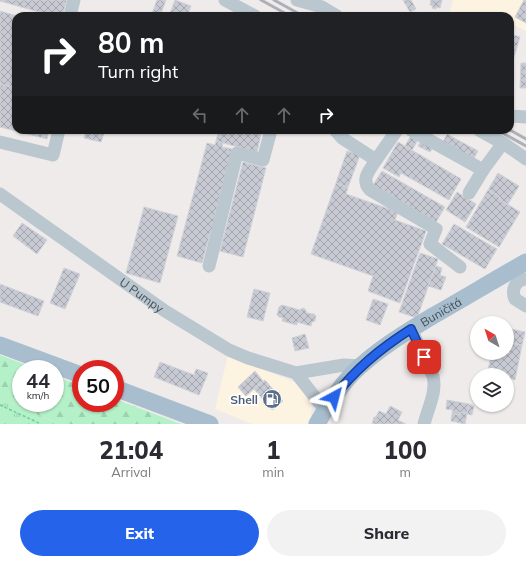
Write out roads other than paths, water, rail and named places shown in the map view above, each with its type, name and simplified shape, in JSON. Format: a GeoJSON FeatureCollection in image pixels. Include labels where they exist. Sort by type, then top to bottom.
{"type":"FeatureCollection","features":[{"type":"Feature","properties":{"kind":"main road","name":"Buničitá"},"geometry":{"type":"LineString","coordinates":[[321,417],[344,383],[360,366],[379,351],[411,329],[526,262]]}},
{"type":"Feature","properties":{"kind":"main road"},"geometry":{"type":"LineString","coordinates":[[0,345],[72,372]]}},
{"type":"Feature","properties":{"kind":"main road"},"geometry":{"type":"LineString","coordinates":[[124,391],[210,424]]}},
{"type":"Feature","properties":{"kind":"street"},"geometry":{"type":"LineString","coordinates":[[71,12],[74,0]]}},
{"type":"Feature","properties":{"kind":"street"},"geometry":{"type":"LineString","coordinates":[[225,0],[248,12]]}},
{"type":"Feature","properties":{"kind":"street"},"geometry":{"type":"LineString","coordinates":[[297,0],[322,7],[330,12]]}},
{"type":"Feature","properties":{"kind":"street"},"geometry":{"type":"LineString","coordinates":[[514,116],[526,117]]}},
{"type":"Feature","properties":{"kind":"street"},"geometry":{"type":"LineString","coordinates":[[0,142],[53,155],[58,134]]}},
{"type":"Feature","properties":{"kind":"street"},"geometry":{"type":"LineString","coordinates":[[209,266],[237,153],[262,160],[269,134]]}},
{"type":"Feature","properties":{"kind":"street"},"geometry":{"type":"LineString","coordinates":[[338,134],[342,138],[376,160]]}},
{"type":"Feature","properties":{"kind":"street"},"geometry":{"type":"LineString","coordinates":[[394,134],[365,178],[366,185],[370,190],[436,229],[430,244],[460,267]]}},
{"type":"Feature","properties":{"kind":"street"},"geometry":{"type":"LineString","coordinates":[[418,134],[483,170]]}},
{"type":"Feature","properties":{"kind":"street"},"geometry":{"type":"LineString","coordinates":[[486,134],[503,143],[526,160]]}},
{"type":"Feature","properties":{"kind":"street"},"geometry":{"type":"LineString","coordinates":[[469,193],[483,170],[503,143]]}},
{"type":"Feature","properties":{"kind":"street","name":"U Pumpy"},"geometry":{"type":"LineString","coordinates":[[0,194],[165,311],[229,350],[248,358],[296,373],[344,365],[360,366]]}},
{"type":"Feature","properties":{"kind":"street"},"geometry":{"type":"LineString","coordinates":[[526,279],[522,279],[517,282],[513,292],[515,299],[526,306]]}},
{"type":"Feature","properties":{"kind":"street"},"geometry":{"type":"LineString","coordinates":[[411,329],[435,383],[424,424]]}},
{"type":"Feature","properties":{"kind":"street"},"geometry":{"type":"LineString","coordinates":[[296,373],[321,417]]}},
{"type":"Feature","properties":{"kind":"railway"},"geometry":{"type":"LineString","coordinates":[[261,0],[283,12]]}},
{"type":"Feature","properties":{"kind":"railway"},"geometry":{"type":"LineString","coordinates":[[274,0],[296,12]]}},
{"type":"Feature","properties":{"kind":"railway"},"geometry":{"type":"LineString","coordinates":[[514,132],[526,139]]}},
{"type":"Feature","properties":{"kind":"railway"},"geometry":{"type":"LineString","coordinates":[[504,134],[526,146]]}},
{"type":"Feature","properties":{"kind":"place","name":"Shell"},"geometry":{"type":"Point","coordinates":[272,399]}}]}
